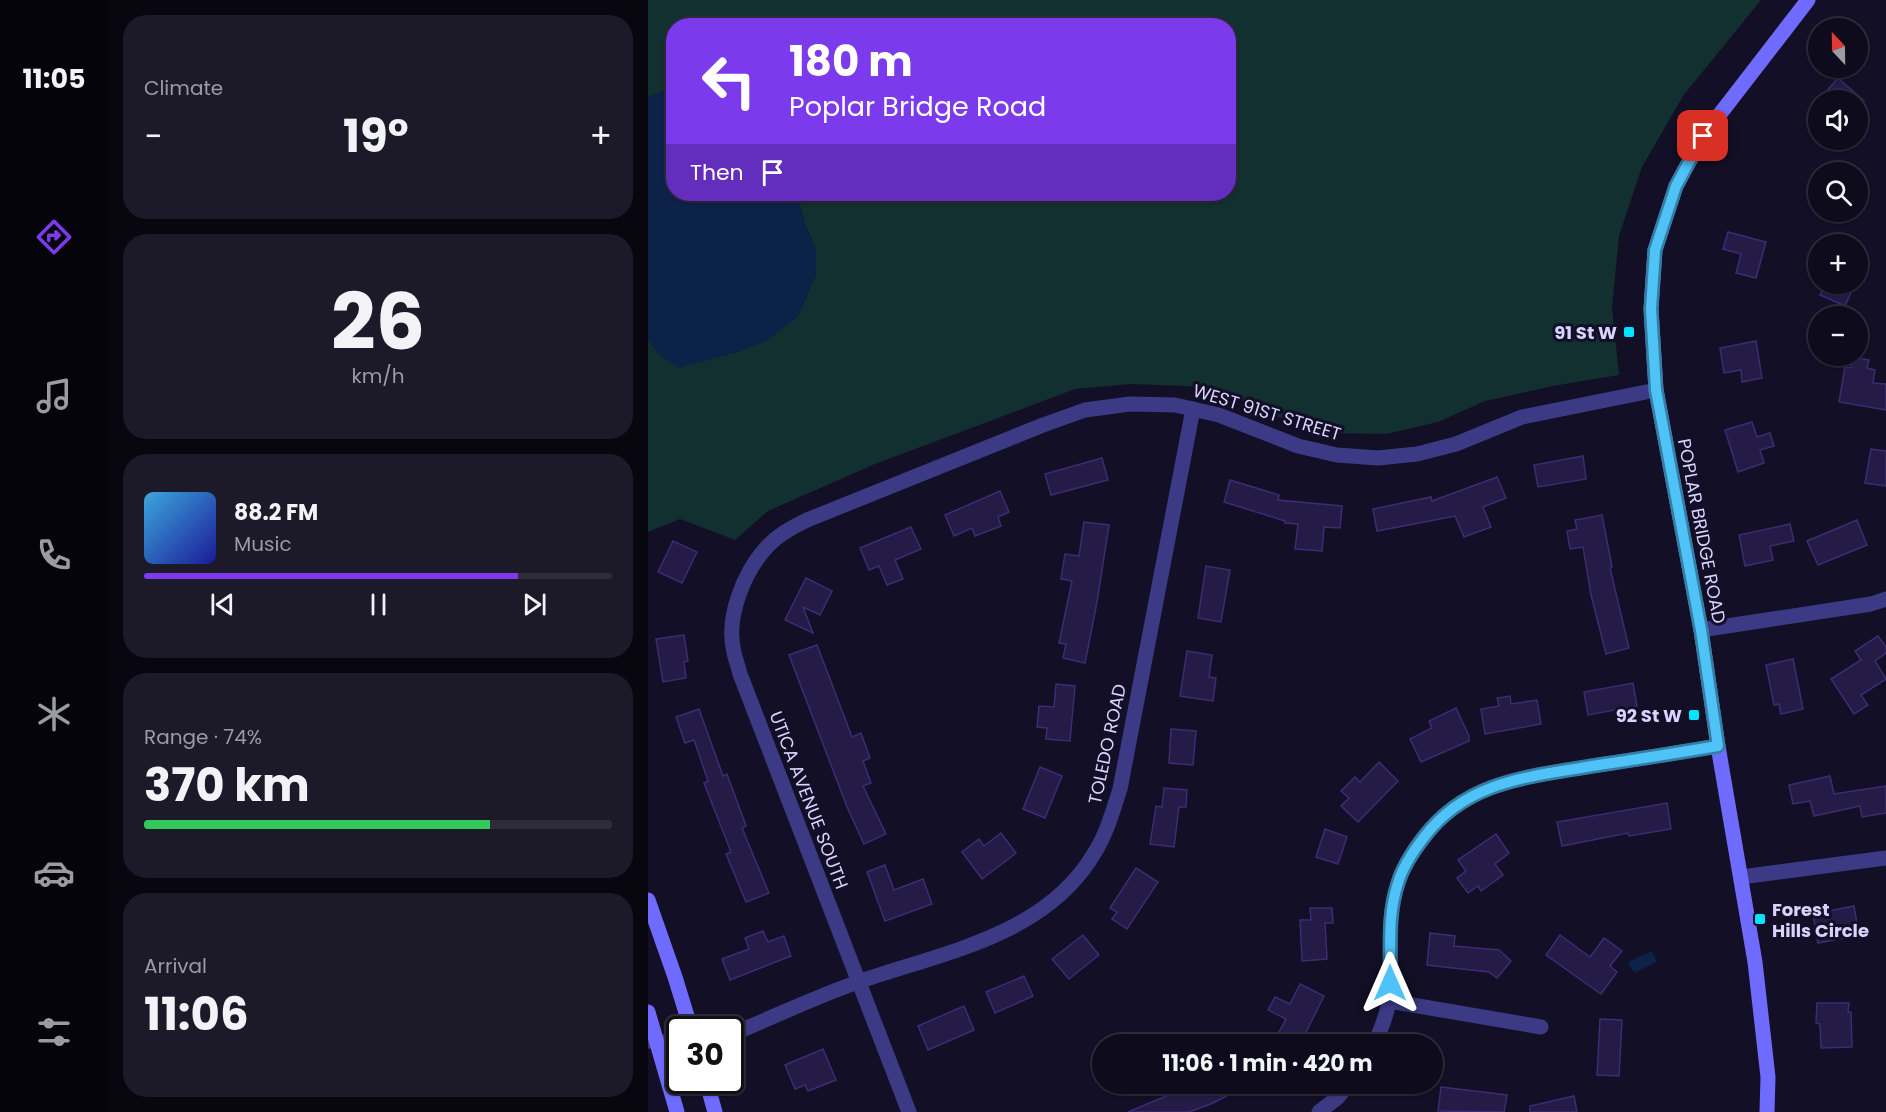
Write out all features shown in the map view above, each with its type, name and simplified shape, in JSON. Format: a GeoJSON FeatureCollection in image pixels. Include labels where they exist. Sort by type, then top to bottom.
{"type":"FeatureCollection","features":[{"type":"Feature","properties":{"kind":"street","name":"POPLAR BRIDGE ROAD"},"geometry":{"type":"LineString","coordinates":[[1767,1112],[1767,1065],[1755,963],[1701,630],[1656,390],[1651,309],[1655,250],[1676,186],[1703,136],[1808,0]]}},
{"type":"Feature","properties":{"kind":"street","name":"WEST 91ST STREET"},"geometry":{"type":"LineString","coordinates":[[807,520],[1085,410],[1130,404],[1175,405],[1219,415],[1298,446],[1337,455],[1378,458],[1417,454],[1456,444],[1522,417],[1541,412],[1656,390]]}},
{"type":"Feature","properties":{"kind":"street","name":"TOLEDO ROAD"},"geometry":{"type":"LineString","coordinates":[[744,1029],[858,982],[993,937],[1024,922],[1051,903],[1076,879],[1096,852],[1110,821],[1120,789],[1193,409]]}},
{"type":"Feature","properties":{"kind":"street","name":"UTICA AVENUE SOUTH"},"geometry":{"type":"LineString","coordinates":[[807,520],[778,537],[752,566],[741,588],[733,616],[732,645],[740,674],[909,1112]]}},
{"type":"Feature","properties":{"kind":"street"},"geometry":{"type":"LineString","coordinates":[[1701,630],[1870,604],[1886,599]]}},
{"type":"Feature","properties":{"kind":"street"},"geometry":{"type":"LineString","coordinates":[[1379,1034],[1389,1001],[1390,916],[1398,882],[1412,852],[1433,825],[1459,803],[1488,788],[1521,778],[1718,746]]}},
{"type":"Feature","properties":{"kind":"street"},"geometry":{"type":"LineString","coordinates":[[1741,877],[1886,858]]}},
{"type":"Feature","properties":{"kind":"street"},"geometry":{"type":"LineString","coordinates":[[648,900],[687,1016]]}},
{"type":"Feature","properties":{"kind":"street"},"geometry":{"type":"LineString","coordinates":[[1389,1001],[1541,1027]]}},
{"type":"Feature","properties":{"kind":"street"},"geometry":{"type":"LineString","coordinates":[[648,1012],[653,1041],[677,1112]]}},
{"type":"Feature","properties":{"kind":"street"},"geometry":{"type":"LineString","coordinates":[[710,1094],[715,1112]]}},
{"type":"Feature","properties":{"kind":"street"},"geometry":{"type":"LineString","coordinates":[[1318,1112],[1340,1094]]}},
{"type":"Feature","properties":{"kind":"green space"},"geometry":{"type":"Polygon","coordinates":[[[648,0],[1761,0],[1683,96],[1642,167],[1619,236],[1612,308],[1619,375],[1485,401],[1438,422],[1386,434],[1325,433],[1273,415],[1210,387],[1130,384],[1075,389],[875,464],[768,511],[735,540],[680,519],[648,532],[648,339],[658,354],[734,353],[767,340],[798,316],[816,274],[816,249],[805,224],[799,201],[1236,201],[1236,18],[666,18],[666,90],[648,97],[648,0]]]}},
{"type":"Feature","properties":{"kind":"water"},"geometry":{"type":"Polygon","coordinates":[[[666,90],[666,201],[799,201],[805,224],[816,249],[816,274],[798,316],[768,340],[734,353],[679,368],[658,354],[648,339],[648,97],[666,90]]]}},
{"type":"Feature","properties":{"kind":"water"},"geometry":{"type":"Polygon","coordinates":[[[1652,951],[1657,962],[1634,973],[1628,962],[1652,951]]]}},
{"type":"Feature","properties":{"kind":"building"},"geometry":{"type":"Polygon","coordinates":[[[1838,78],[1852,90],[1828,90],[1838,78]]]}},
{"type":"Feature","properties":{"kind":"building"},"geometry":{"type":"Polygon","coordinates":[[[1728,232],[1766,242],[1756,278],[1736,273],[1741,254],[1723,249],[1728,232]]]}},
{"type":"Feature","properties":{"kind":"building"},"geometry":{"type":"Polygon","coordinates":[[[1821,294],[1850,294],[1845,306],[1821,294]]]}},
{"type":"Feature","properties":{"kind":"building"},"geometry":{"type":"Polygon","coordinates":[[[1756,341],[1762,378],[1742,382],[1741,370],[1724,373],[1720,348],[1756,341]]]}},
{"type":"Feature","properties":{"kind":"building"},"geometry":{"type":"Polygon","coordinates":[[[1851,366],[1868,366],[1867,368],[1875,370],[1873,383],[1886,384],[1886,410],[1839,402],[1845,367],[1851,368],[1851,366]]]}},
{"type":"Feature","properties":{"kind":"building"},"geometry":{"type":"Polygon","coordinates":[[[1752,422],[1757,437],[1770,433],[1774,446],[1760,450],[1764,463],[1738,472],[1725,430],[1752,422]]]}},
{"type":"Feature","properties":{"kind":"building"},"geometry":{"type":"Polygon","coordinates":[[[1871,449],[1886,451],[1886,486],[1865,483],[1871,449]]]}},
{"type":"Feature","properties":{"kind":"building"},"geometry":{"type":"Polygon","coordinates":[[[1583,456],[1586,479],[1538,487],[1534,465],[1583,456]]]}},
{"type":"Feature","properties":{"kind":"building"},"geometry":{"type":"Polygon","coordinates":[[[1102,458],[1108,480],[1051,495],[1045,474],[1102,458]]]}},
{"type":"Feature","properties":{"kind":"building"},"geometry":{"type":"Polygon","coordinates":[[[1497,477],[1506,498],[1483,507],[1491,527],[1464,537],[1455,516],[1377,531],[1373,509],[1431,497],[1432,501],[1497,477]]]}},
{"type":"Feature","properties":{"kind":"building"},"geometry":{"type":"Polygon","coordinates":[[[1230,480],[1279,495],[1278,500],[1342,506],[1340,528],[1324,527],[1322,551],[1295,549],[1298,524],[1285,523],[1285,521],[1224,502],[1230,480]]]}},
{"type":"Feature","properties":{"kind":"building"},"geometry":{"type":"Polygon","coordinates":[[[1000,491],[1009,512],[998,517],[1001,526],[975,536],[972,528],[954,536],[945,515],[1000,491]]]}},
{"type":"Feature","properties":{"kind":"building"},"geometry":{"type":"Polygon","coordinates":[[[1602,515],[1612,567],[1610,568],[1629,648],[1606,654],[1591,595],[1583,547],[1570,549],[1567,531],[1577,529],[1575,520],[1602,515]]]}},
{"type":"Feature","properties":{"kind":"building"},"geometry":{"type":"Polygon","coordinates":[[[1857,520],[1867,545],[1818,565],[1807,541],[1857,520]]]}},
{"type":"Feature","properties":{"kind":"building"},"geometry":{"type":"Polygon","coordinates":[[[1084,522],[1109,525],[1085,663],[1063,658],[1066,644],[1059,643],[1072,581],[1061,579],[1065,554],[1079,556],[1084,522]]]}},
{"type":"Feature","properties":{"kind":"building"},"geometry":{"type":"Polygon","coordinates":[[[1790,524],[1794,541],[1770,546],[1773,560],[1745,566],[1739,535],[1790,524]]]}},
{"type":"Feature","properties":{"kind":"building"},"geometry":{"type":"Polygon","coordinates":[[[911,527],[921,549],[895,560],[903,579],[887,585],[879,566],[869,570],[860,548],[911,527]]]}},
{"type":"Feature","properties":{"kind":"building"},"geometry":{"type":"Polygon","coordinates":[[[673,541],[697,552],[682,583],[658,572],[673,541]]]}},
{"type":"Feature","properties":{"kind":"building"},"geometry":{"type":"Polygon","coordinates":[[[1206,566],[1230,570],[1221,622],[1198,618],[1206,566]]]}},
{"type":"Feature","properties":{"kind":"building"},"geometry":{"type":"Polygon","coordinates":[[[806,578],[832,591],[820,615],[803,607],[813,633],[785,620],[806,578]]]}},
{"type":"Feature","properties":{"kind":"building"},"geometry":{"type":"Polygon","coordinates":[[[684,635],[688,661],[684,662],[686,678],[663,682],[656,639],[684,635]]]}},
{"type":"Feature","properties":{"kind":"building"},"geometry":{"type":"Polygon","coordinates":[[[1878,636],[1886,647],[1886,653],[1875,661],[1886,679],[1861,695],[1868,705],[1854,714],[1831,679],[1861,660],[1855,651],[1878,636]]]}},
{"type":"Feature","properties":{"kind":"building"},"geometry":{"type":"Polygon","coordinates":[[[817,645],[852,737],[861,733],[870,758],[863,761],[871,783],[863,786],[886,834],[864,844],[847,807],[789,655],[817,645]]]}},
{"type":"Feature","properties":{"kind":"building"},"geometry":{"type":"Polygon","coordinates":[[[1187,651],[1212,655],[1209,677],[1216,678],[1213,701],[1180,696],[1187,651]]]}},
{"type":"Feature","properties":{"kind":"building"},"geometry":{"type":"Polygon","coordinates":[[[1793,659],[1803,709],[1781,714],[1779,704],[1774,705],[1766,665],[1793,659]]]}},
{"type":"Feature","properties":{"kind":"building"},"geometry":{"type":"Polygon","coordinates":[[[1633,683],[1637,706],[1588,715],[1584,692],[1633,683]]]}},
{"type":"Feature","properties":{"kind":"building"},"geometry":{"type":"Polygon","coordinates":[[[1056,684],[1075,686],[1070,741],[1046,739],[1047,728],[1037,727],[1039,706],[1054,707],[1056,684]]]}},
{"type":"Feature","properties":{"kind":"building"},"geometry":{"type":"Polygon","coordinates":[[[1510,696],[1511,704],[1537,700],[1541,724],[1485,734],[1481,709],[1499,706],[1497,698],[1510,696]]]}},
{"type":"Feature","properties":{"kind":"building"},"geometry":{"type":"Polygon","coordinates":[[[1456,708],[1469,736],[1469,741],[1421,762],[1410,739],[1432,728],[1429,721],[1456,708]]]}},
{"type":"Feature","properties":{"kind":"building"},"geometry":{"type":"Polygon","coordinates":[[[699,709],[723,776],[727,774],[746,826],[742,828],[769,893],[746,902],[726,854],[731,852],[704,783],[708,781],[694,740],[685,743],[676,717],[699,709]]]}},
{"type":"Feature","properties":{"kind":"building"},"geometry":{"type":"Polygon","coordinates":[[[1171,729],[1196,731],[1193,765],[1169,763],[1171,729]]]}},
{"type":"Feature","properties":{"kind":"building"},"geometry":{"type":"Polygon","coordinates":[[[1379,762],[1398,781],[1358,822],[1341,806],[1349,798],[1341,791],[1355,777],[1360,782],[1379,762]]]}},
{"type":"Feature","properties":{"kind":"building"},"geometry":{"type":"Polygon","coordinates":[[[1040,767],[1062,776],[1045,818],[1023,809],[1040,767]]]}},
{"type":"Feature","properties":{"kind":"building"},"geometry":{"type":"Polygon","coordinates":[[[1830,776],[1834,794],[1886,786],[1886,813],[1862,817],[1860,806],[1814,816],[1810,801],[1793,804],[1789,785],[1830,776]]]}},
{"type":"Feature","properties":{"kind":"building"},"geometry":{"type":"Polygon","coordinates":[[[1164,788],[1187,790],[1186,807],[1179,807],[1174,847],[1150,844],[1156,806],[1162,807],[1164,788]]]}},
{"type":"Feature","properties":{"kind":"building"},"geometry":{"type":"Polygon","coordinates":[[[1667,803],[1671,829],[1629,836],[1628,833],[1562,846],[1557,822],[1667,803]]]}},
{"type":"Feature","properties":{"kind":"building"},"geometry":{"type":"Polygon","coordinates":[[[1325,829],[1347,837],[1338,864],[1316,857],[1325,829]]]}},
{"type":"Feature","properties":{"kind":"building"},"geometry":{"type":"Polygon","coordinates":[[[1001,833],[1016,853],[982,879],[962,852],[979,839],[984,846],[1001,833]]]}},
{"type":"Feature","properties":{"kind":"building"},"geometry":{"type":"Polygon","coordinates":[[[1496,834],[1509,853],[1495,864],[1503,875],[1481,891],[1478,886],[1468,893],[1457,878],[1466,871],[1458,860],[1496,834]]]}},
{"type":"Feature","properties":{"kind":"building"},"geometry":{"type":"Polygon","coordinates":[[[885,865],[894,890],[923,879],[932,904],[885,921],[867,872],[885,865]]]}},
{"type":"Feature","properties":{"kind":"building"},"geometry":{"type":"Polygon","coordinates":[[[1136,868],[1158,882],[1127,929],[1112,919],[1117,912],[1110,908],[1136,868]]]}},
{"type":"Feature","properties":{"kind":"building"},"geometry":{"type":"Polygon","coordinates":[[[1854,906],[1859,935],[1818,943],[1813,914],[1854,906]]]}},
{"type":"Feature","properties":{"kind":"building"},"geometry":{"type":"Polygon","coordinates":[[[1310,908],[1332,908],[1333,923],[1325,923],[1327,959],[1302,961],[1300,920],[1311,920],[1310,908]]]}},
{"type":"Feature","properties":{"kind":"building"},"geometry":{"type":"Polygon","coordinates":[[[763,931],[768,942],[784,936],[791,956],[730,980],[722,959],[749,949],[745,938],[763,931]]]}},
{"type":"Feature","properties":{"kind":"building"},"geometry":{"type":"Polygon","coordinates":[[[1430,933],[1455,936],[1454,946],[1499,950],[1511,961],[1497,978],[1489,972],[1427,965],[1430,933]]]}},
{"type":"Feature","properties":{"kind":"building"},"geometry":{"type":"Polygon","coordinates":[[[1083,935],[1099,955],[1069,979],[1052,959],[1083,935]]]}},
{"type":"Feature","properties":{"kind":"building"},"geometry":{"type":"Polygon","coordinates":[[[1560,935],[1590,957],[1604,938],[1622,951],[1610,966],[1617,972],[1601,994],[1546,955],[1560,935]]]}},
{"type":"Feature","properties":{"kind":"building"},"geometry":{"type":"Polygon","coordinates":[[[1024,976],[1033,996],[995,1013],[986,992],[1024,976]]]}},
{"type":"Feature","properties":{"kind":"building"},"geometry":{"type":"Polygon","coordinates":[[[1300,984],[1324,996],[1305,1034],[1278,1034],[1286,1019],[1268,1010],[1275,997],[1290,1004],[1300,984]]]}},
{"type":"Feature","properties":{"kind":"building"},"geometry":{"type":"Polygon","coordinates":[[[1817,1003],[1849,1003],[1852,1047],[1821,1048],[1820,1024],[1816,1023],[1817,1003]]]}},
{"type":"Feature","properties":{"kind":"building"},"geometry":{"type":"Polygon","coordinates":[[[964,1006],[974,1030],[928,1050],[918,1026],[964,1006]]]}},
{"type":"Feature","properties":{"kind":"building"},"geometry":{"type":"Polygon","coordinates":[[[1600,1019],[1622,1020],[1619,1076],[1597,1075],[1600,1019]]]}},
{"type":"Feature","properties":{"kind":"building"},"geometry":{"type":"Polygon","coordinates":[[[823,1049],[836,1080],[808,1091],[805,1085],[795,1089],[785,1065],[823,1049]]]}},
{"type":"Feature","properties":{"kind":"building"},"geometry":{"type":"Polygon","coordinates":[[[1443,1087],[1507,1095],[1504,1112],[1438,1111],[1443,1087]]]}},
{"type":"Feature","properties":{"kind":"building"},"geometry":{"type":"Polygon","coordinates":[[[1171,1094],[1231,1094],[1189,1112],[1128,1112],[1171,1094]]]}},
{"type":"Feature","properties":{"kind":"building"},"geometry":{"type":"Polygon","coordinates":[[[1574,1096],[1577,1112],[1530,1112],[1530,1106],[1574,1096]]]}},
{"type":"Feature","properties":{"kind":"place","name":"91 St W"},"geometry":{"type":"Point","coordinates":[1629,332]}},
{"type":"Feature","properties":{"kind":"place","name":"92 St W"},"geometry":{"type":"Point","coordinates":[1694,715]}},
{"type":"Feature","properties":{"kind":"place","name":"Forest Hills Circle"},"geometry":{"type":"Point","coordinates":[1760,919]}},
{"type":"Feature","properties":{"kind":"route"},"geometry":{"type":"LineString","coordinates":[[1390,983],[1390,916],[1398,882],[1412,852],[1433,825],[1459,803],[1488,788],[1521,778],[1718,746],[1701,630],[1656,390],[1651,309],[1655,250],[1676,186],[1703,136]]}}]}
